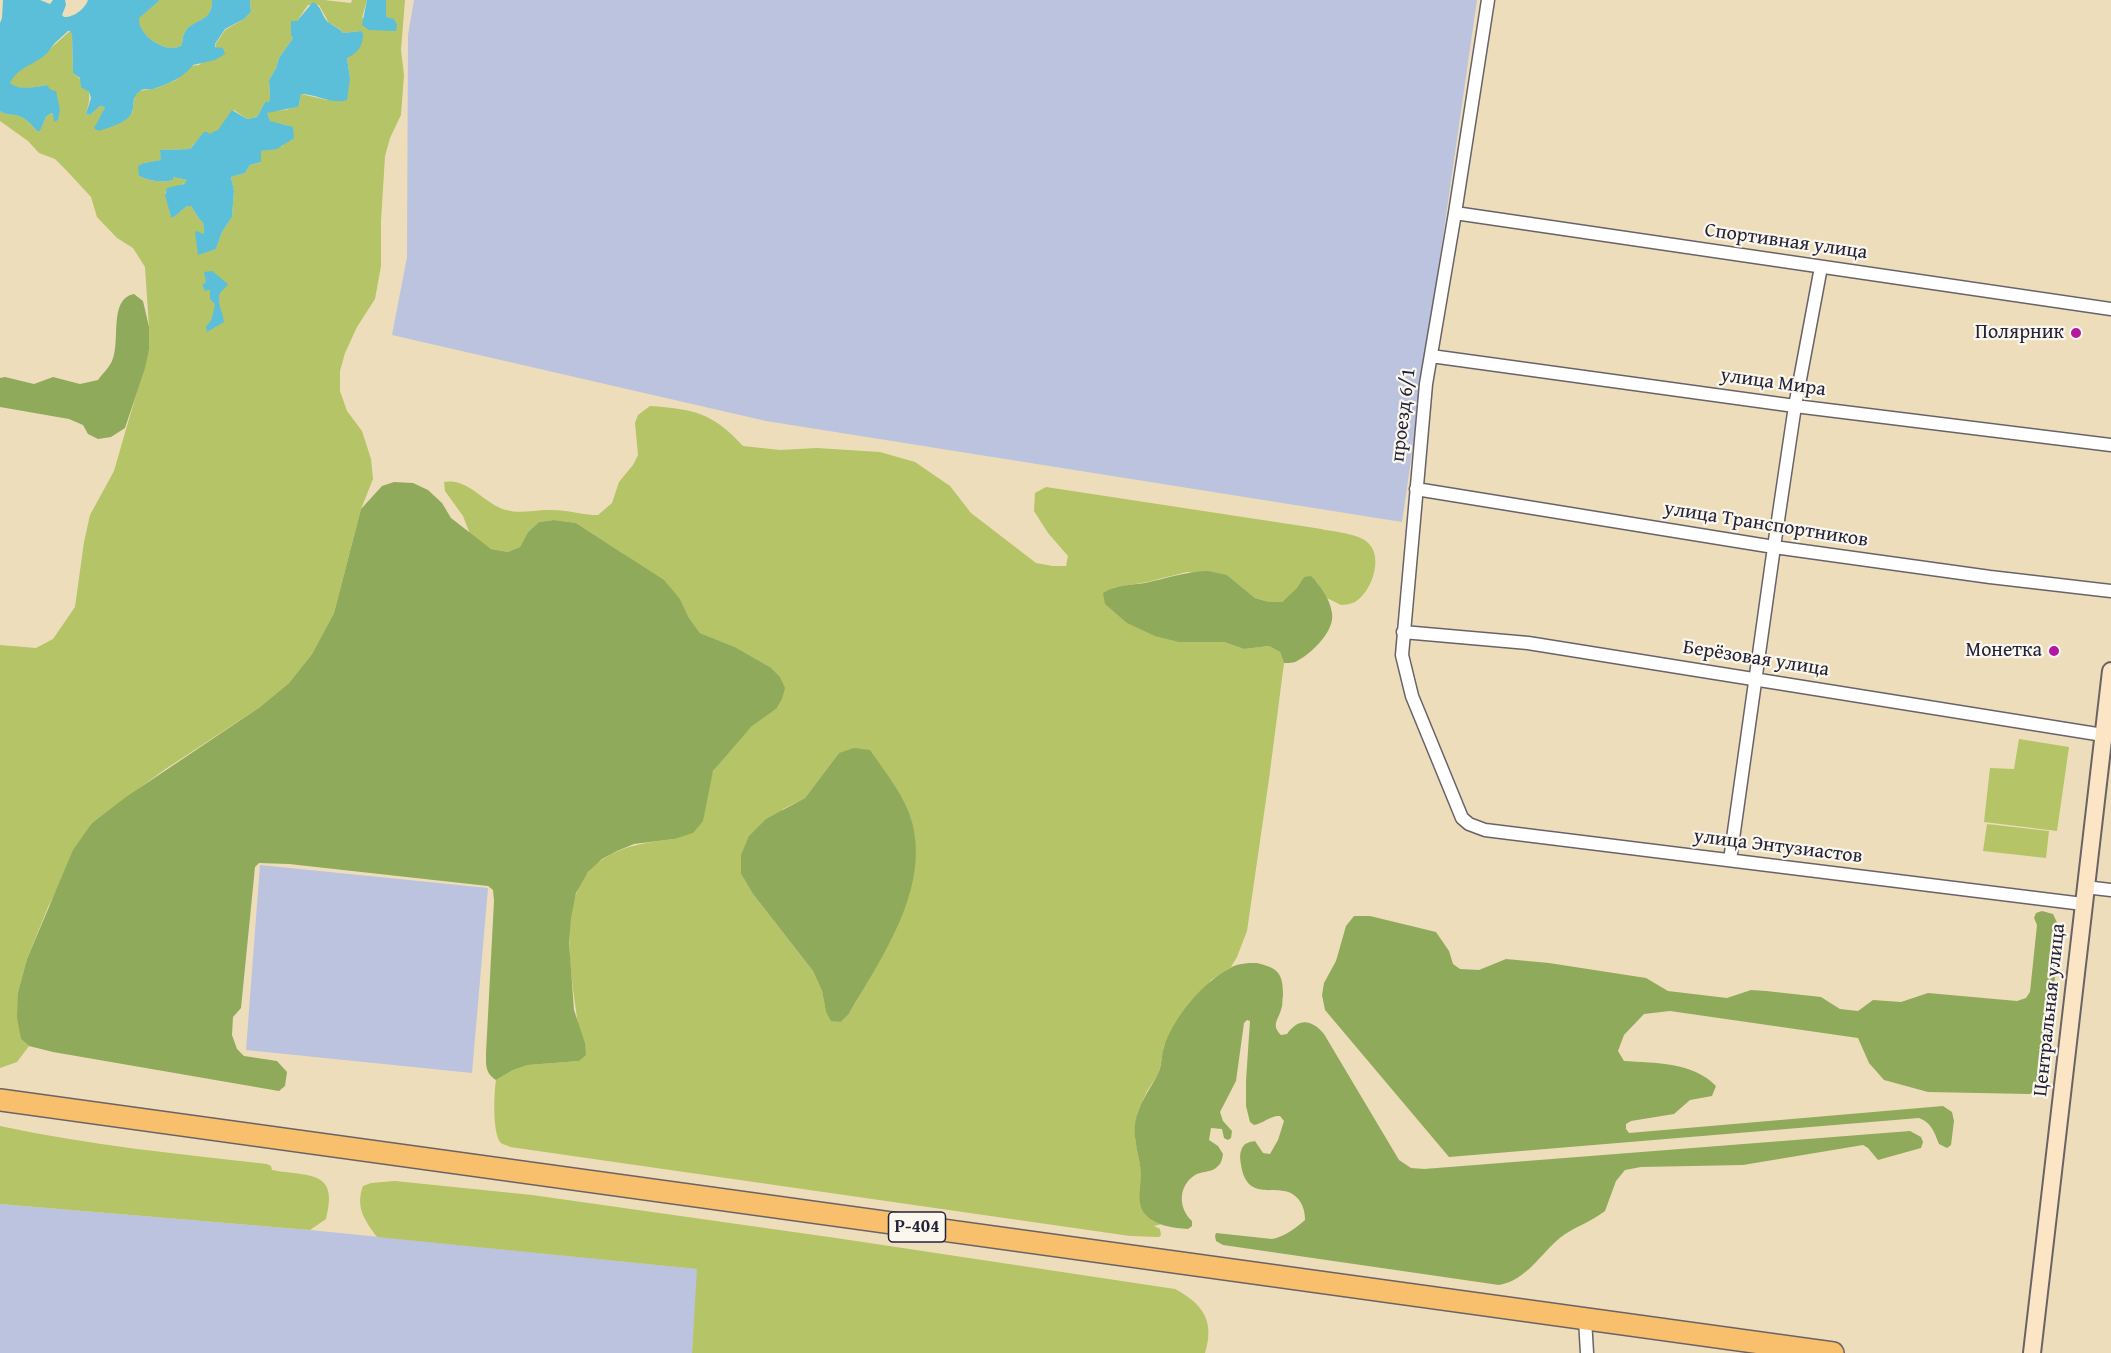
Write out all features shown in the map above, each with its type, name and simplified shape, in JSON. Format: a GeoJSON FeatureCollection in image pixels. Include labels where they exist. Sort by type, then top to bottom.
{"type":"FeatureCollection","features":[{"type":"Feature","properties":{"kind":"highway","name":"Р-404"},"geometry":{"type":"LineString","coordinates":[[0,1100],[1833,1353]]}},
{"type":"Feature","properties":{"kind":"street","name":"проезд 6/1"},"geometry":{"type":"LineString","coordinates":[[1469,824],[1462,818],[1412,696],[1403,661],[1403,632],[1421,426],[1488,0]]}},
{"type":"Feature","properties":{"kind":"street","name":"Спортивная улица"},"geometry":{"type":"LineString","coordinates":[[1455,213],[2111,309]]}},
{"type":"Feature","properties":{"kind":"street"},"geometry":{"type":"LineString","coordinates":[[1730,860],[1795,406],[1821,267]]}},
{"type":"Feature","properties":{"kind":"street","name":"улица Мира"},"geometry":{"type":"LineString","coordinates":[[1431,356],[1795,406],[2111,445]]}},
{"type":"Feature","properties":{"kind":"street","name":"улица Транспортников"},"geometry":{"type":"LineString","coordinates":[[1416,489],[1774,547],[2111,591]]}},
{"type":"Feature","properties":{"kind":"street","name":"Берёзовая улица"},"geometry":{"type":"LineString","coordinates":[[1403,632],[1528,643],[2103,735]]}},
{"type":"Feature","properties":{"kind":"street","name":"Центральная улица"},"geometry":{"type":"LineString","coordinates":[[2032,1353],[2111,671]]}},
{"type":"Feature","properties":{"kind":"street","name":"улица Энтузиастов"},"geometry":{"type":"LineString","coordinates":[[1469,824],[1485,830],[2083,904]]}},
{"type":"Feature","properties":{"kind":"street"},"geometry":{"type":"LineString","coordinates":[[2085,887],[2111,890]]}},
{"type":"Feature","properties":{"kind":"street"},"geometry":{"type":"LineString","coordinates":[[1585,1319],[1587,1353]]}},
{"type":"Feature","properties":{"kind":"shaded area"},"geometry":{"type":"Polygon","coordinates":[[[414,0],[1477,0],[1402,522],[766,421],[392,335],[407,257],[408,35],[414,0]]]}},
{"type":"Feature","properties":{"kind":"shaded area"},"geometry":{"type":"Polygon","coordinates":[[[260,865],[488,888],[472,1073],[246,1050],[260,865]]]}},
{"type":"Feature","properties":{"kind":"shaded area"},"geometry":{"type":"Polygon","coordinates":[[[0,1204],[310,1230],[698,1269],[692,1353],[0,1353],[0,1204]]]}},
{"type":"Feature","properties":{"kind":"green space"},"geometry":{"type":"Polygon","coordinates":[[[160,0],[212,0],[209,13],[188,29],[182,45],[169,48],[154,42],[142,31],[139,24],[138,18],[160,0]]]}},
{"type":"Feature","properties":{"kind":"green space"},"geometry":{"type":"Polygon","coordinates":[[[250,0],[324,0],[351,3],[352,0],[367,0],[362,18],[386,17],[384,12],[386,0],[405,0],[401,50],[404,75],[401,115],[390,138],[385,156],[381,266],[375,299],[357,327],[345,353],[340,371],[340,391],[347,411],[362,431],[371,459],[373,479],[361,509],[334,613],[312,654],[289,683],[260,707],[164,770],[92,823],[48,907],[27,959],[18,992],[21,1039],[29,1046],[17,1062],[0,1068],[0,645],[36,648],[53,639],[75,607],[90,515],[114,471],[149,350],[149,327],[145,267],[133,248],[117,238],[97,217],[91,197],[55,159],[39,153],[28,141],[0,121],[0,111],[22,117],[37,131],[40,131],[46,117],[53,114],[51,91],[47,85],[23,88],[9,84],[14,74],[51,48],[70,31],[73,73],[87,87],[89,96],[86,114],[90,115],[100,106],[105,107],[95,129],[132,113],[135,95],[139,91],[157,88],[176,80],[190,66],[199,65],[217,48],[215,45],[225,30],[251,12],[250,0]],[[308,5],[297,21],[293,38],[279,58],[269,80],[269,102],[265,102],[257,117],[247,119],[234,110],[219,130],[200,139],[190,149],[160,150],[162,160],[144,163],[139,176],[143,178],[160,181],[173,180],[173,177],[187,180],[165,192],[171,216],[174,217],[187,206],[191,206],[203,221],[204,232],[198,254],[216,249],[222,232],[232,217],[234,191],[231,177],[245,173],[250,165],[261,162],[261,151],[283,146],[287,125],[270,121],[266,113],[299,105],[301,94],[327,100],[350,78],[347,57],[361,31],[343,33],[329,23],[319,5],[308,5]]]}},
{"type":"Feature","properties":{"kind":"green space"},"geometry":{"type":"Polygon","coordinates":[[[134,294],[143,301],[149,327],[149,350],[125,428],[111,437],[98,439],[88,434],[83,425],[69,419],[0,407],[0,378],[5,377],[34,384],[53,377],[80,384],[98,380],[112,361],[121,304],[126,297],[134,294]]]}},
{"type":"Feature","properties":{"kind":"green space"},"geometry":{"type":"Polygon","coordinates":[[[650,406],[691,411],[722,426],[743,446],[780,450],[817,448],[880,452],[915,462],[950,486],[971,513],[1036,563],[1066,566],[1068,556],[1048,533],[1034,511],[1035,493],[1046,487],[1315,528],[1361,538],[1372,547],[1375,564],[1371,582],[1361,597],[1346,605],[1327,598],[1317,582],[1304,577],[1298,588],[1282,602],[1269,602],[1255,598],[1227,575],[1187,572],[1112,588],[1205,641],[1224,642],[1244,649],[1269,646],[1280,652],[1284,663],[1247,931],[1231,967],[1211,980],[1164,1046],[1159,1073],[1138,1111],[1135,1139],[1141,1171],[1141,1205],[1153,1221],[1162,1224],[1154,1226],[1160,1229],[1159,1237],[1130,1236],[510,1147],[501,1143],[495,1122],[496,1080],[513,1070],[528,1065],[579,1061],[570,935],[577,891],[587,873],[603,859],[619,850],[674,839],[708,780],[727,753],[750,728],[776,709],[770,667],[735,647],[700,633],[689,618],[680,599],[624,554],[576,523],[554,520],[539,522],[528,532],[520,547],[508,552],[491,549],[470,534],[463,516],[445,491],[444,482],[461,483],[506,510],[522,512],[554,510],[598,515],[612,503],[619,482],[638,455],[635,423],[638,415],[650,406]],[[839,753],[805,798],[783,809],[741,874],[753,894],[813,971],[822,991],[826,1012],[831,1020],[841,1022],[849,1014],[869,979],[839,753]]]}},
{"type":"Feature","properties":{"kind":"green space"},"geometry":{"type":"Polygon","coordinates":[[[394,482],[413,483],[428,490],[442,503],[451,518],[491,549],[508,552],[520,547],[528,532],[539,522],[554,520],[576,523],[664,580],[680,599],[689,618],[700,633],[735,647],[770,667],[780,677],[785,688],[776,709],[751,727],[713,771],[703,821],[693,833],[674,839],[634,844],[617,851],[602,859],[588,872],[576,893],[569,943],[574,1010],[585,1043],[586,1055],[579,1061],[528,1065],[513,1070],[496,1080],[488,1072],[486,1053],[494,901],[493,890],[488,886],[289,864],[259,863],[255,867],[241,1008],[233,1017],[232,1035],[237,1049],[244,1056],[277,1061],[287,1072],[285,1086],[279,1091],[29,1046],[21,1039],[17,1018],[18,992],[27,959],[73,850],[92,823],[126,797],[260,707],[289,683],[312,654],[334,613],[361,509],[382,486],[394,482]]]}},
{"type":"Feature","properties":{"kind":"green space"},"geometry":{"type":"Polygon","coordinates":[[[1208,571],[1227,575],[1255,598],[1269,602],[1282,602],[1297,588],[1304,577],[1311,576],[1329,603],[1332,613],[1330,627],[1309,653],[1296,662],[1284,663],[1280,652],[1269,646],[1244,649],[1224,642],[1179,642],[1155,636],[1127,623],[1105,604],[1103,593],[1113,588],[1208,571]]]}},
{"type":"Feature","properties":{"kind":"green space"},"geometry":{"type":"Polygon","coordinates":[[[2019,739],[2069,747],[2057,831],[1984,822],[1990,768],[2014,769],[2019,739]]]}},
{"type":"Feature","properties":{"kind":"green space"},"geometry":{"type":"Polygon","coordinates":[[[854,748],[870,750],[894,784],[909,812],[916,847],[914,873],[899,922],[875,970],[849,1014],[841,1022],[831,1021],[813,971],[753,894],[741,874],[741,855],[749,836],[766,819],[805,798],[839,753],[854,748]]]}},
{"type":"Feature","properties":{"kind":"green space"},"geometry":{"type":"Polygon","coordinates":[[[1987,824],[2049,831],[2046,858],[1983,851],[1987,824]]]}},
{"type":"Feature","properties":{"kind":"green space"},"geometry":{"type":"Polygon","coordinates":[[[2042,911],[2053,914],[2061,931],[2041,1086],[2036,1092],[2029,1094],[1928,1092],[1884,1080],[1869,1063],[1858,1038],[1670,1011],[1644,1014],[1624,1035],[1618,1051],[1624,1061],[1661,1063],[1685,1068],[1707,1078],[1716,1086],[1712,1096],[1690,1100],[1674,1114],[1631,1121],[1626,1124],[1629,1133],[1943,1106],[1952,1112],[1954,1121],[1951,1145],[1947,1148],[1939,1144],[1930,1125],[1919,1118],[1449,1157],[1325,1010],[1322,995],[1324,983],[1336,961],[1346,926],[1354,916],[1370,916],[1436,932],[1449,951],[1453,964],[1460,969],[1479,970],[1506,959],[1549,963],[1646,978],[1668,991],[1727,998],[1751,990],[1766,991],[1821,997],[1840,1009],[1858,1011],[1873,1000],[1901,1002],[1928,993],[2017,1001],[2026,998],[2030,992],[2037,925],[2034,918],[2036,913],[2042,911]]]}},
{"type":"Feature","properties":{"kind":"green space"},"geometry":{"type":"Polygon","coordinates":[[[1247,963],[1270,967],[1278,973],[1282,981],[1282,1006],[1276,1025],[1281,1035],[1287,1034],[1296,1025],[1305,1022],[1314,1025],[1324,1034],[1399,1160],[1411,1168],[1424,1169],[1910,1131],[1921,1137],[1923,1142],[1921,1148],[1878,1160],[1863,1145],[1743,1165],[1641,1167],[1625,1170],[1616,1181],[1605,1211],[1561,1237],[1518,1278],[1499,1285],[1223,1245],[1216,1241],[1216,1233],[1272,1239],[1294,1229],[1305,1220],[1302,1206],[1294,1195],[1251,1186],[1242,1170],[1240,1155],[1243,1146],[1255,1141],[1263,1153],[1270,1154],[1278,1140],[1284,1121],[1277,1116],[1254,1125],[1250,1122],[1246,1106],[1246,1081],[1250,1021],[1247,1020],[1244,1023],[1236,1081],[1220,1112],[1223,1121],[1232,1131],[1231,1138],[1228,1140],[1224,1138],[1222,1129],[1211,1128],[1209,1140],[1218,1146],[1223,1154],[1221,1162],[1215,1169],[1195,1175],[1185,1185],[1183,1191],[1182,1204],[1192,1221],[1192,1226],[1188,1229],[1159,1224],[1142,1210],[1141,1174],[1135,1124],[1141,1104],[1159,1071],[1168,1036],[1190,1002],[1210,982],[1230,968],[1247,963]]]}},
{"type":"Feature","properties":{"kind":"green space"},"geometry":{"type":"Polygon","coordinates":[[[0,1126],[100,1144],[267,1164],[272,1170],[309,1175],[324,1183],[328,1191],[329,1203],[326,1219],[310,1230],[0,1204],[0,1126]]]}},
{"type":"Feature","properties":{"kind":"green space"},"geometry":{"type":"Polygon","coordinates":[[[395,1181],[532,1195],[1175,1289],[1193,1301],[1204,1315],[1208,1342],[1205,1353],[692,1353],[697,1269],[377,1237],[362,1213],[360,1201],[363,1186],[395,1181]]]}},
{"type":"Feature","properties":{"kind":"water"},"geometry":{"type":"Polygon","coordinates":[[[3,0],[40,0],[50,4],[53,0],[65,0],[66,5],[62,15],[64,17],[78,12],[88,0],[160,0],[139,18],[140,24],[148,37],[169,48],[182,45],[187,29],[209,13],[212,0],[250,0],[251,12],[244,19],[225,29],[215,44],[215,47],[223,48],[225,54],[215,60],[193,65],[181,77],[165,85],[140,91],[135,96],[132,112],[127,119],[99,131],[94,126],[105,107],[100,106],[90,115],[86,114],[91,98],[89,92],[81,87],[80,78],[73,73],[72,35],[68,31],[46,54],[21,70],[10,83],[22,88],[47,85],[51,90],[56,91],[60,110],[58,120],[54,122],[51,113],[46,117],[40,131],[37,131],[22,117],[0,111],[0,23],[3,0]]]}},
{"type":"Feature","properties":{"kind":"water"},"geometry":{"type":"Polygon","coordinates":[[[367,0],[386,0],[386,17],[394,19],[397,25],[396,31],[369,30],[362,25],[367,0]]]}},
{"type":"Feature","properties":{"kind":"water"},"geometry":{"type":"Polygon","coordinates":[[[313,2],[327,21],[343,33],[361,31],[363,34],[359,49],[347,58],[350,78],[347,100],[336,101],[301,94],[297,107],[267,113],[270,121],[293,127],[294,138],[277,149],[261,151],[261,162],[250,165],[245,173],[231,177],[234,191],[232,217],[222,232],[216,249],[198,255],[195,232],[203,234],[203,222],[191,206],[187,206],[171,217],[165,195],[167,188],[184,184],[187,180],[173,177],[173,180],[164,181],[147,179],[139,176],[138,166],[161,160],[160,150],[190,149],[204,132],[209,134],[218,130],[232,110],[247,119],[257,117],[265,102],[269,102],[269,80],[279,58],[293,38],[291,21],[297,21],[313,2]]]}},
{"type":"Feature","properties":{"kind":"water"},"geometry":{"type":"Polygon","coordinates":[[[212,271],[228,284],[219,296],[224,322],[207,332],[206,326],[211,319],[215,304],[210,299],[210,290],[202,291],[205,290],[202,285],[206,282],[204,272],[212,271]]]}},
{"type":"Feature","properties":{"kind":"place","name":"Полярник"},"geometry":{"type":"Point","coordinates":[2076,333]}},
{"type":"Feature","properties":{"kind":"place","name":"Монетка"},"geometry":{"type":"Point","coordinates":[2054,651]}}]}
